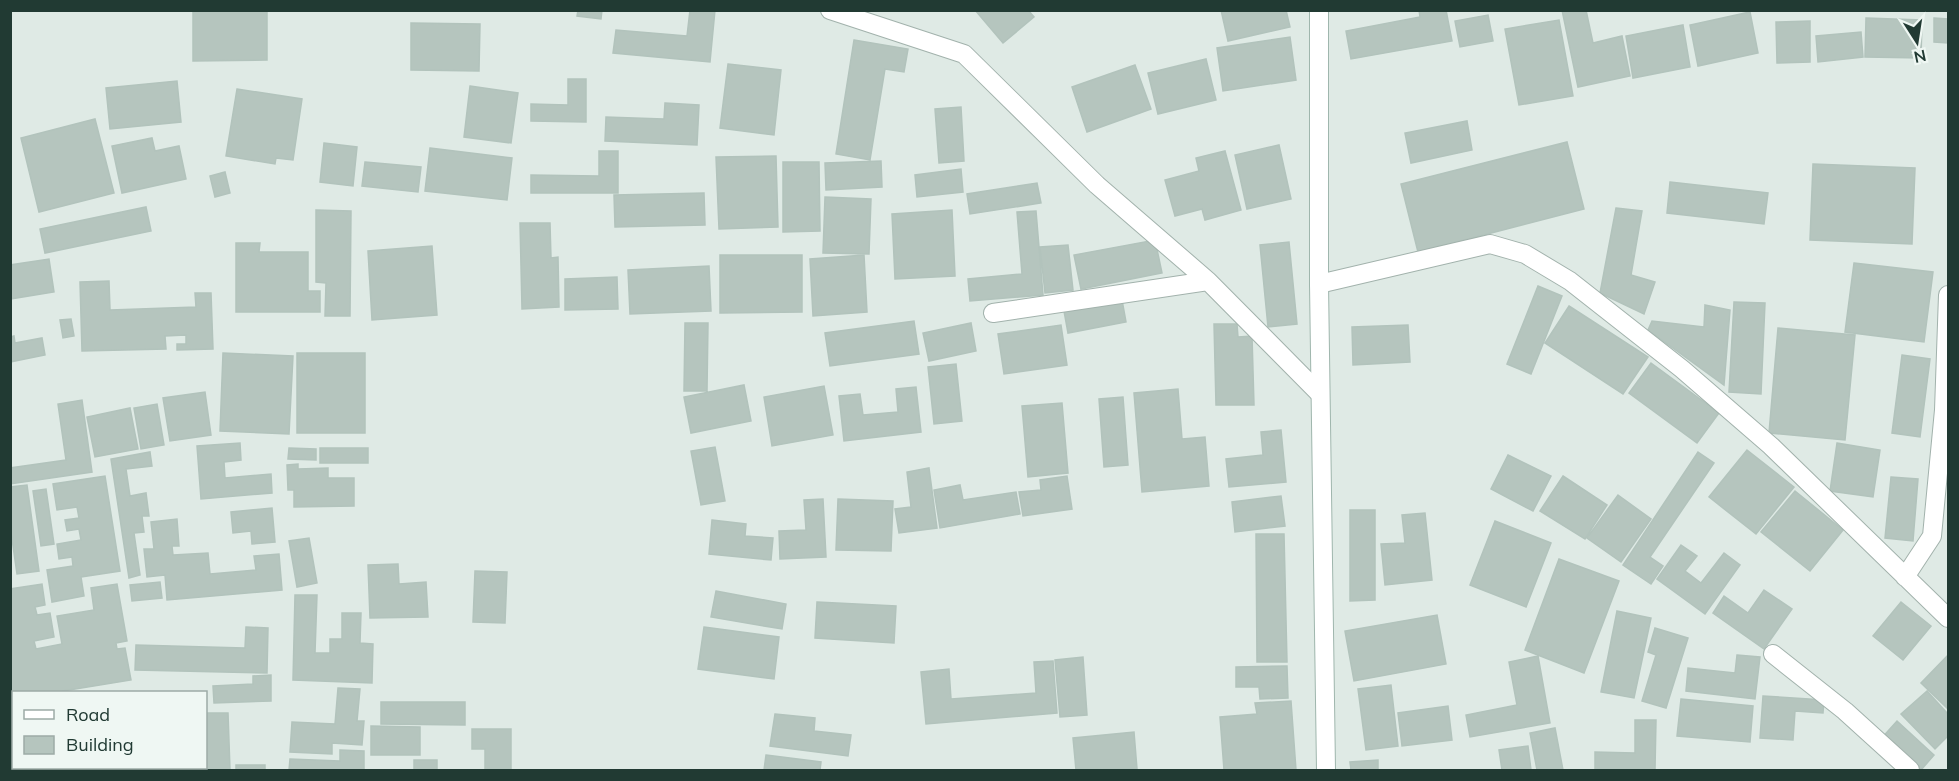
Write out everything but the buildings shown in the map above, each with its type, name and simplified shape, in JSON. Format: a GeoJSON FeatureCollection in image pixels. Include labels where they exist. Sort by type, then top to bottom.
{"type":"FeatureCollection","features":[{"type":"Feature","properties":{"kind":"street"},"geometry":{"type":"LineString","coordinates":[[830,10],[964,54],[1097,185],[1208,281],[1320,394]]}},
{"type":"Feature","properties":{"kind":"street"},"geometry":{"type":"LineString","coordinates":[[1318,10],[1320,394],[1326,771]]}},
{"type":"Feature","properties":{"kind":"street"},"geometry":{"type":"LineString","coordinates":[[1319,284],[1490,244],[1525,254],[1570,281],[1683,369],[1770,446],[1948,618]]}},
{"type":"Feature","properties":{"kind":"street"},"geometry":{"type":"LineString","coordinates":[[993,313],[1208,281]]}},
{"type":"Feature","properties":{"kind":"street"},"geometry":{"type":"LineString","coordinates":[[1905,577],[1932,536],[1944,410],[1948,295]]}},
{"type":"Feature","properties":{"kind":"street"},"geometry":{"type":"LineString","coordinates":[[1773,654],[1845,711],[1910,771]]}}]}
